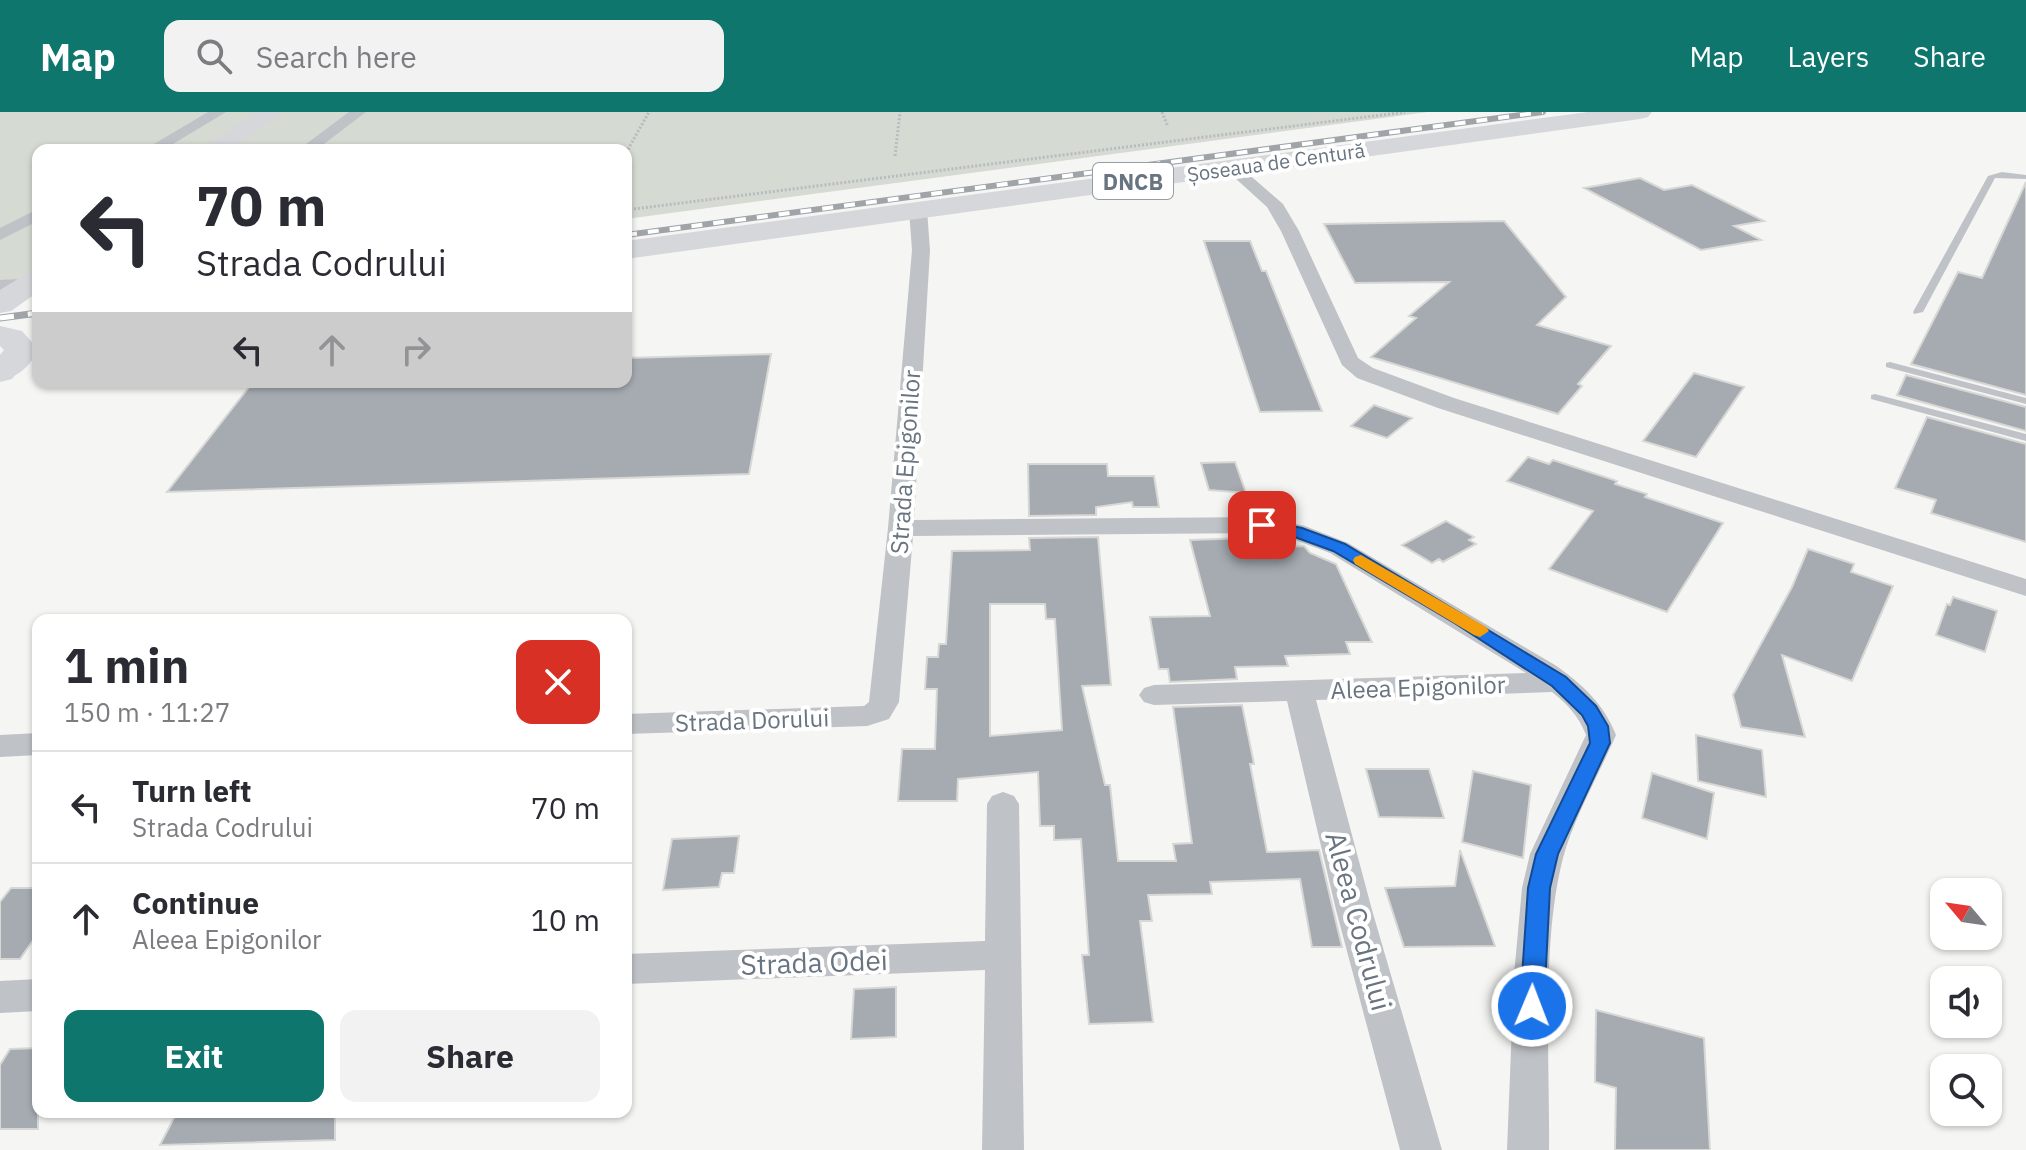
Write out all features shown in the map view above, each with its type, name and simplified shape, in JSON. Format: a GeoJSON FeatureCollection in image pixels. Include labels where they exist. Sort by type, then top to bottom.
{"type":"FeatureCollection","features":[{"type":"Feature","properties":{"kind":"main road"},"geometry":{"type":"LineString","coordinates":[[221,144],[272,112]]}},
{"type":"Feature","properties":{"kind":"main road"},"geometry":{"type":"LineString","coordinates":[[244,144],[293,112]]}},
{"type":"Feature","properties":{"kind":"main road","name":"Șoseaua de Centură"},"geometry":{"type":"LineString","coordinates":[[632,249],[1640,112]]}},
{"type":"Feature","properties":{"kind":"main road"},"geometry":{"type":"LineString","coordinates":[[0,286],[32,265]]}},
{"type":"Feature","properties":{"kind":"main road"},"geometry":{"type":"LineString","coordinates":[[0,304],[32,285]]}},
{"type":"Feature","properties":{"kind":"street"},"geometry":{"type":"LineString","coordinates":[[163,144],[219,112]]}},
{"type":"Feature","properties":{"kind":"street"},"geometry":{"type":"LineString","coordinates":[[314,144],[359,112]]}},
{"type":"Feature","properties":{"kind":"street"},"geometry":{"type":"LineString","coordinates":[[1232,168],[1274,204],[1290,231],[1336,338],[1349,361],[1365,373],[1460,407],[2026,588]]}},
{"type":"Feature","properties":{"kind":"street","name":"Strada Epigonilor"},"geometry":{"type":"LineString","coordinates":[[878,712],[885,694],[901,528],[921,250],[918,210]]}},
{"type":"Feature","properties":{"kind":"street"},"geometry":{"type":"LineString","coordinates":[[0,235],[32,217]]}},
{"type":"Feature","properties":{"kind":"street"},"geometry":{"type":"LineString","coordinates":[[0,286],[32,282]]}},
{"type":"Feature","properties":{"kind":"street","name":"Aleea Epigonilor"},"geometry":{"type":"LineString","coordinates":[[901,528],[1280,527],[1339,548],[1462,620],[1559,682]]}},
{"type":"Feature","properties":{"kind":"street"},"geometry":{"type":"LineString","coordinates":[[1528,1150],[1532,975],[1539,888],[1547,854],[1601,735],[1589,711],[1559,682]]}},
{"type":"Feature","properties":{"kind":"street","name":"Aleea Epigonilor"},"geometry":{"type":"LineString","coordinates":[[1154,695],[1559,682]]}},
{"type":"Feature","properties":{"kind":"street","name":"Aleea Codrului"},"geometry":{"type":"LineString","coordinates":[[1299,691],[1354,910],[1421,1150]]}},
{"type":"Feature","properties":{"kind":"street","name":"Strada Dorului"},"geometry":{"type":"LineString","coordinates":[[632,724],[867,716],[878,712]]}},
{"type":"Feature","properties":{"kind":"street"},"geometry":{"type":"LineString","coordinates":[[0,746],[32,744]]}},
{"type":"Feature","properties":{"kind":"street"},"geometry":{"type":"LineString","coordinates":[[1003,804],[1003,1150]]}},
{"type":"Feature","properties":{"kind":"street","name":"Strada Odei"},"geometry":{"type":"LineString","coordinates":[[632,969],[1001,955]]}},
{"type":"Feature","properties":{"kind":"street"},"geometry":{"type":"LineString","coordinates":[[0,997],[32,995]]}},
{"type":"Feature","properties":{"kind":"lane"},"geometry":{"type":"LineString","coordinates":[[1918,312],[1992,176],[2026,177]]}},
{"type":"Feature","properties":{"kind":"lane"},"geometry":{"type":"LineString","coordinates":[[1890,365],[2026,401]]}},
{"type":"Feature","properties":{"kind":"lane"},"geometry":{"type":"LineString","coordinates":[[1875,397],[2026,438]]}},
{"type":"Feature","properties":{"kind":"path"},"geometry":{"type":"LineString","coordinates":[[631,144],[649,112]]}},
{"type":"Feature","properties":{"kind":"path"},"geometry":{"type":"LineString","coordinates":[[895,156],[900,112]]}},
{"type":"Feature","properties":{"kind":"path"},"geometry":{"type":"LineString","coordinates":[[1162,112],[1168,127]]}},
{"type":"Feature","properties":{"kind":"path"},"geometry":{"type":"LineString","coordinates":[[632,209],[1405,112]]}},
{"type":"Feature","properties":{"kind":"shaded area"},"geometry":{"type":"Polygon","coordinates":[[[0,112],[1428,112],[632,218],[632,144],[32,144],[32,296],[0,299],[0,112]]]}},
{"type":"Feature","properties":{"kind":"building"},"geometry":{"type":"Polygon","coordinates":[[[1640,178],[1664,190],[1692,185],[1764,221],[1734,226],[1761,240],[1701,250],[1584,188],[1640,178]]]}},
{"type":"Feature","properties":{"kind":"building"},"geometry":{"type":"Polygon","coordinates":[[[2026,182],[2026,395],[1911,364],[1958,272],[1982,278],[2026,182]]]}},
{"type":"Feature","properties":{"kind":"building"},"geometry":{"type":"Polygon","coordinates":[[[1504,221],[1566,297],[1537,325],[1611,346],[1578,384],[1582,386],[1558,414],[1371,357],[1416,318],[1409,316],[1449,282],[1355,283],[1324,224],[1504,221]]]}},
{"type":"Feature","properties":{"kind":"building"},"geometry":{"type":"Polygon","coordinates":[[[1204,241],[1250,241],[1262,271],[1266,271],[1322,411],[1260,412],[1204,241]]]}},
{"type":"Feature","properties":{"kind":"building"},"geometry":{"type":"Polygon","coordinates":[[[771,354],[749,474],[167,492],[248,388],[632,388],[632,358],[771,354]]]}},
{"type":"Feature","properties":{"kind":"building"},"geometry":{"type":"Polygon","coordinates":[[[1694,373],[1744,387],[1696,457],[1643,441],[1694,373]]]}},
{"type":"Feature","properties":{"kind":"building"},"geometry":{"type":"Polygon","coordinates":[[[1906,375],[2026,407],[2026,431],[1897,395],[1906,375]]]}},
{"type":"Feature","properties":{"kind":"building"},"geometry":{"type":"Polygon","coordinates":[[[1374,405],[1412,418],[1387,438],[1351,426],[1374,405]]]}},
{"type":"Feature","properties":{"kind":"building"},"geometry":{"type":"Polygon","coordinates":[[[1927,417],[2026,444],[2026,542],[1931,513],[1936,500],[1895,488],[1927,417]]]}},
{"type":"Feature","properties":{"kind":"building"},"geometry":{"type":"Polygon","coordinates":[[[1528,457],[1549,464],[1553,460],[1617,481],[1615,484],[1647,494],[1645,497],[1723,523],[1667,612],[1549,569],[1593,511],[1507,481],[1528,457]]]}},
{"type":"Feature","properties":{"kind":"building"},"geometry":{"type":"Polygon","coordinates":[[[1235,462],[1246,493],[1209,490],[1201,463],[1235,462]]]}},
{"type":"Feature","properties":{"kind":"building"},"geometry":{"type":"Polygon","coordinates":[[[1028,464],[1107,464],[1108,476],[1154,476],[1159,507],[1133,507],[1132,502],[1096,507],[1096,515],[1029,516],[1028,464]]]}},
{"type":"Feature","properties":{"kind":"building"},"geometry":{"type":"Polygon","coordinates":[[[1446,521],[1474,537],[1469,540],[1476,544],[1443,562],[1439,559],[1432,563],[1402,545],[1446,521]]]}},
{"type":"Feature","properties":{"kind":"building"},"geometry":{"type":"Polygon","coordinates":[[[1098,537],[1111,685],[1082,686],[1105,785],[1110,785],[1118,861],[1176,861],[1173,844],[1192,843],[1173,707],[1242,705],[1267,852],[1319,850],[1342,947],[1312,947],[1300,879],[1210,882],[1212,894],[1148,895],[1152,921],[1140,921],[1153,1022],[1089,1024],[1082,955],[1089,955],[1081,839],[1054,840],[1054,826],[1040,826],[1038,772],[958,779],[957,801],[898,801],[902,749],[935,749],[937,689],[925,689],[927,657],[938,657],[939,644],[946,644],[952,551],[1030,550],[1029,538],[1098,537]],[[990,604],[990,736],[1062,730],[1055,619],[1046,619],[1045,604],[990,604]]]}},
{"type":"Feature","properties":{"kind":"building"},"geometry":{"type":"Polygon","coordinates":[[[1248,538],[1252,549],[1304,546],[1310,553],[1336,564],[1372,642],[1346,642],[1350,654],[1285,656],[1288,666],[1235,667],[1237,679],[1170,682],[1168,669],[1159,669],[1150,617],[1210,616],[1190,540],[1248,538]]]}},
{"type":"Feature","properties":{"kind":"building"},"geometry":{"type":"Polygon","coordinates":[[[1808,549],[1854,564],[1851,572],[1893,586],[1852,681],[1782,655],[1805,737],[1741,727],[1733,695],[1792,587],[1808,549]]]}},
{"type":"Feature","properties":{"kind":"building"},"geometry":{"type":"Polygon","coordinates":[[[1953,597],[1997,611],[1985,652],[1936,635],[1947,604],[1950,605],[1953,597]]]}},
{"type":"Feature","properties":{"kind":"building"},"geometry":{"type":"Polygon","coordinates":[[[1696,735],[1762,750],[1766,797],[1698,781],[1696,735]]]}},
{"type":"Feature","properties":{"kind":"building"},"geometry":{"type":"Polygon","coordinates":[[[1366,769],[1429,769],[1444,818],[1379,817],[1366,769]]]}},
{"type":"Feature","properties":{"kind":"building"},"geometry":{"type":"Polygon","coordinates":[[[1473,771],[1531,785],[1523,858],[1462,842],[1473,771]]]}},
{"type":"Feature","properties":{"kind":"building"},"geometry":{"type":"Polygon","coordinates":[[[1652,773],[1714,793],[1707,839],[1642,818],[1652,773]]]}},
{"type":"Feature","properties":{"kind":"building"},"geometry":{"type":"Polygon","coordinates":[[[739,836],[734,873],[722,873],[719,887],[663,890],[672,839],[739,836]]]}},
{"type":"Feature","properties":{"kind":"building"},"geometry":{"type":"Polygon","coordinates":[[[1460,850],[1495,946],[1404,947],[1385,888],[1455,886],[1460,850]]]}},
{"type":"Feature","properties":{"kind":"building"},"geometry":{"type":"Polygon","coordinates":[[[11,888],[32,888],[32,942],[20,959],[0,959],[0,902],[11,888]]]}},
{"type":"Feature","properties":{"kind":"building"},"geometry":{"type":"Polygon","coordinates":[[[896,987],[896,1037],[851,1039],[854,989],[896,987]]]}},
{"type":"Feature","properties":{"kind":"building"},"geometry":{"type":"Polygon","coordinates":[[[1596,1010],[1704,1038],[1710,1150],[1615,1150],[1616,1088],[1595,1082],[1596,1010]]]}},
{"type":"Feature","properties":{"kind":"building"},"geometry":{"type":"Polygon","coordinates":[[[32,1048],[32,1118],[38,1118],[38,1129],[0,1129],[0,1065],[10,1049],[32,1048]]]}},
{"type":"Feature","properties":{"kind":"building"},"geometry":{"type":"Polygon","coordinates":[[[174,1118],[335,1118],[335,1140],[160,1145],[174,1118]]]}},
{"type":"Feature","properties":{"kind":"railway"},"geometry":{"type":"LineString","coordinates":[[632,234],[1543,112]]}},
{"type":"Feature","properties":{"kind":"railway"},"geometry":{"type":"LineString","coordinates":[[0,318],[32,314]]}},
{"type":"Feature","properties":{"kind":"slow traffic"},"geometry":{"type":"LineString","coordinates":[[1361,560],[1480,631]]}},
{"type":"Feature","properties":{"kind":"route"},"geometry":{"type":"LineString","coordinates":[[1262,525],[1296,531],[1339,548],[1462,620],[1559,682],[1589,711],[1598,726],[1600,743],[1547,854],[1535,922],[1532,1006]]}}]}
